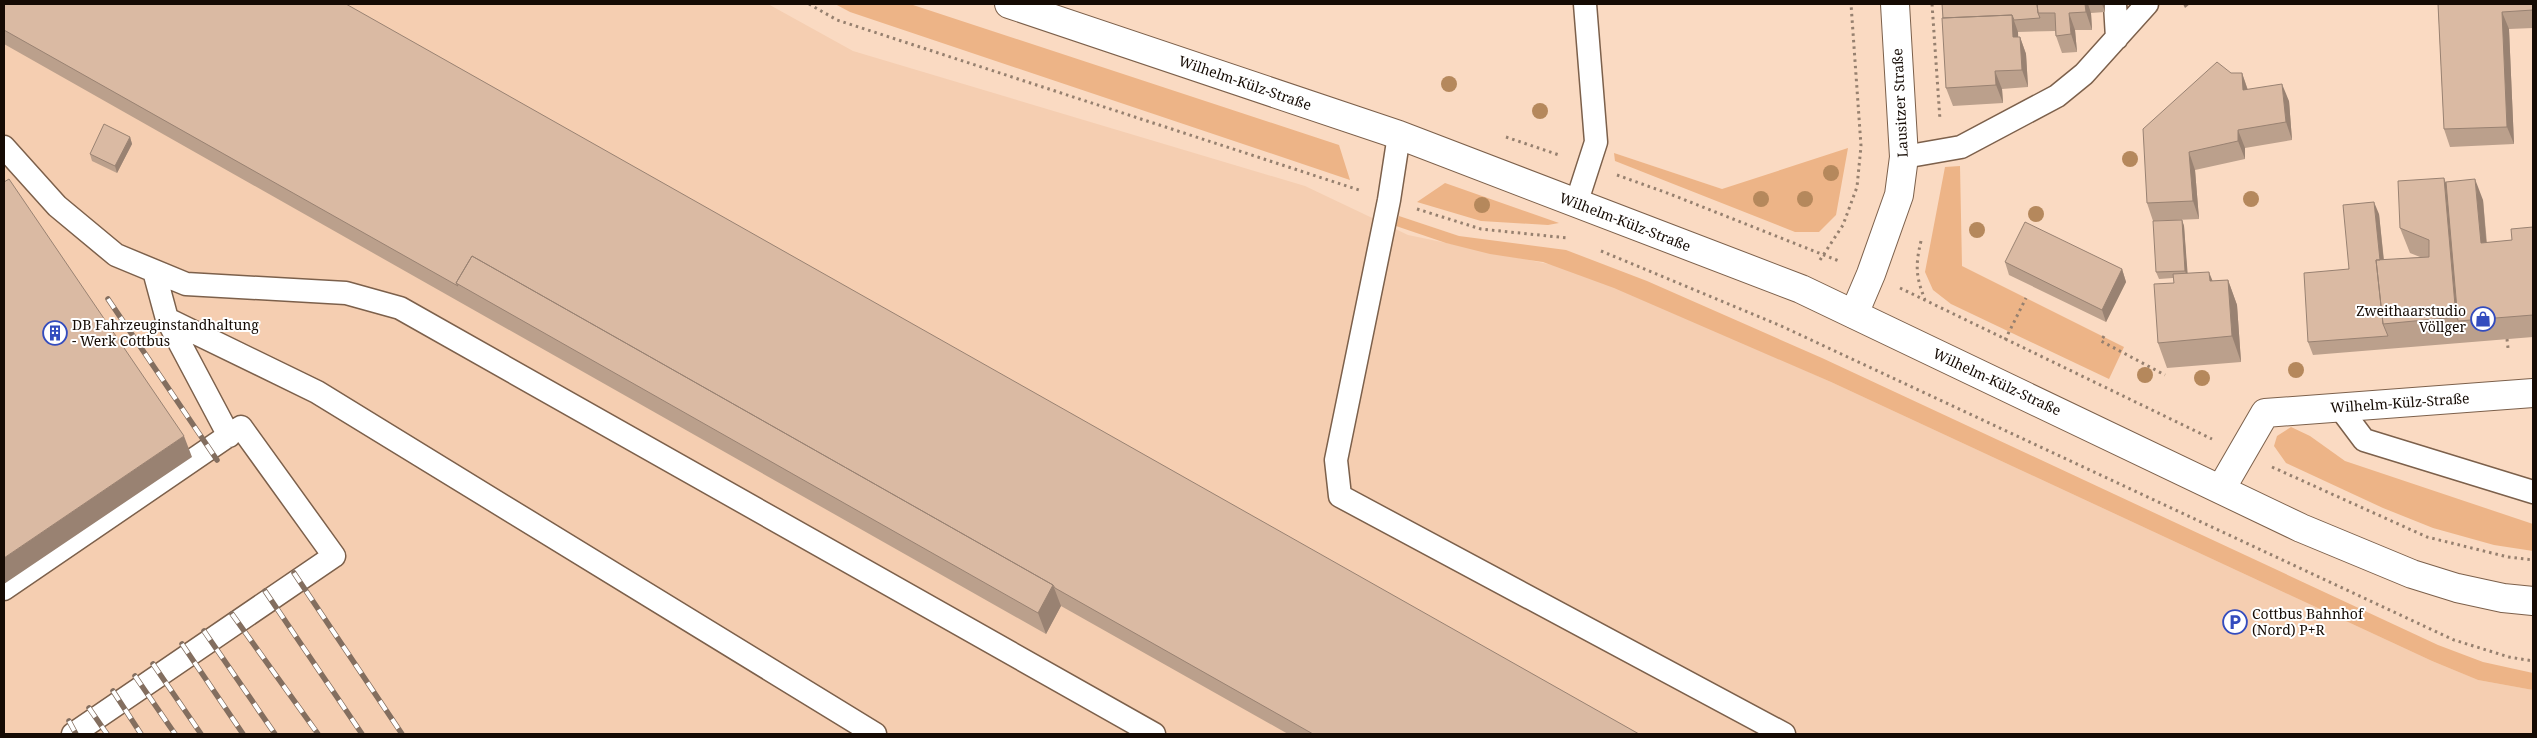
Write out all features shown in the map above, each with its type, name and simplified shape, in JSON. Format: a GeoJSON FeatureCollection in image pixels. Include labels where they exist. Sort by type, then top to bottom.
{"type":"FeatureCollection","features":[{"type":"Feature","properties":{"kind":"main road","name":"Wilhelm-Külz-Straße"},"geometry":{"type":"LineString","coordinates":[[1009,4],[1399,135],[1801,289],[2301,528],[2412,574],[2457,588],[2503,598],[2533,601]]}},
{"type":"Feature","properties":{"kind":"main road","name":"Lausitzer Straße"},"geometry":{"type":"LineString","coordinates":[[1854,314],[1871,274],[1899,195],[1904,158],[1895,4]]}},
{"type":"Feature","properties":{"kind":"main road","name":"Wilhelm-Külz-Straße"},"geometry":{"type":"LineString","coordinates":[[2221,489],[2265,413],[2533,392]]}},
{"type":"Feature","properties":{"kind":"lane"},"geometry":{"type":"LineString","coordinates":[[1576,204],[1596,142],[1585,4]]}},
{"type":"Feature","properties":{"kind":"lane"},"geometry":{"type":"LineString","coordinates":[[2115,4],[2117,38]]}},
{"type":"Feature","properties":{"kind":"lane"},"geometry":{"type":"LineString","coordinates":[[1904,158],[1961,147],[2057,96],[2084,74],[2147,4]]}},
{"type":"Feature","properties":{"kind":"lane"},"geometry":{"type":"LineString","coordinates":[[1399,135],[1389,200],[1336,460],[1340,496],[1784,734]]}},
{"type":"Feature","properties":{"kind":"lane"},"geometry":{"type":"LineString","coordinates":[[4,147],[57,206],[116,255],[186,284],[346,293],[400,308],[1154,734]]}},
{"type":"Feature","properties":{"kind":"lane"},"geometry":{"type":"LineString","coordinates":[[154,271],[166,319],[229,436]]}},
{"type":"Feature","properties":{"kind":"lane"},"geometry":{"type":"LineString","coordinates":[[166,319],[317,392],[875,734]]}},
{"type":"Feature","properties":{"kind":"lane"},"geometry":{"type":"LineString","coordinates":[[2340,408],[2364,440],[2533,492]]}},
{"type":"Feature","properties":{"kind":"lane"},"geometry":{"type":"LineString","coordinates":[[4,588],[241,427],[334,556],[73,734]]}},
{"type":"Feature","properties":{"kind":"path"},"geometry":{"type":"LineString","coordinates":[[809,4],[837,20],[1481,229],[1568,238],[1577,242]]}},
{"type":"Feature","properties":{"kind":"path"},"geometry":{"type":"LineString","coordinates":[[1779,325],[1843,225],[1858,186],[1861,146],[1851,4]]}},
{"type":"Feature","properties":{"kind":"path"},"geometry":{"type":"LineString","coordinates":[[1596,249],[1779,325],[2454,640],[2509,657],[2533,661]]}},
{"type":"Feature","properties":{"kind":"path"},"geometry":{"type":"LineString","coordinates":[[2005,340],[2026,298]]}},
{"type":"Feature","properties":{"kind":"path"},"geometry":{"type":"LineString","coordinates":[[2104,336],[2101,341],[2165,375]]}},
{"type":"Feature","properties":{"kind":"path"},"geometry":{"type":"LineString","coordinates":[[2507,339],[2508,348]]}},
{"type":"Feature","properties":{"kind":"shaded area"},"geometry":{"type":"Polygon","coordinates":[[[4,4],[768,4],[853,51],[1305,186],[1408,235],[1582,271],[1831,382],[2432,661],[2478,680],[2533,690],[2533,734],[4,734],[4,4]]]}},
{"type":"Feature","properties":{"kind":"shaded area"},"geometry":{"type":"Polygon","coordinates":[[[835,4],[910,4],[1339,145],[1350,180],[850,12],[835,4]]]}},
{"type":"Feature","properties":{"kind":"shaded area"},"geometry":{"type":"Polygon","coordinates":[[[1848,148],[1836,215],[1819,232],[1795,232],[1615,161],[1614,153],[1722,189],[1848,148]]]}},
{"type":"Feature","properties":{"kind":"shaded area"},"geometry":{"type":"Polygon","coordinates":[[[1960,166],[1962,266],[2124,347],[2109,379],[1951,304],[1933,290],[1925,272],[1945,167],[1960,166]]]}},
{"type":"Feature","properties":{"kind":"shaded area"},"geometry":{"type":"Polygon","coordinates":[[[1445,183],[1559,223],[1548,225],[1481,221],[1417,202],[1445,183]]]}},
{"type":"Feature","properties":{"kind":"shaded area"},"geometry":{"type":"Polygon","coordinates":[[[1399,216],[1459,236],[1566,250],[1647,281],[1822,358],[2438,645],[2483,662],[2533,673],[2533,690],[2478,680],[2432,661],[1831,382],[1614,288],[1543,262],[1490,254],[1446,243],[1396,226],[1399,216]]]}},
{"type":"Feature","properties":{"kind":"shaded area"},"geometry":{"type":"Polygon","coordinates":[[[2291,427],[2310,436],[2345,461],[2533,524],[2533,551],[2494,545],[2433,528],[2383,508],[2286,463],[2274,446],[2277,436],[2291,427]]]}},
{"type":"Feature","properties":{"kind":"building"},"geometry":{"type":"Polygon","coordinates":[[[4,4],[346,4],[1639,734],[1313,734],[472,256],[456,283],[458,286],[4,30],[4,4]]]}},
{"type":"Feature","properties":{"kind":"building"},"geometry":{"type":"Polygon","coordinates":[[[1942,4],[2037,4],[2040,18],[2014,20],[2012,15],[1943,18],[1942,4]]]}},
{"type":"Feature","properties":{"kind":"building"},"geometry":{"type":"Polygon","coordinates":[[[2037,4],[2085,4],[2086,12],[2069,13],[2071,34],[2056,36],[2055,13],[2038,13],[2037,4]]]}},
{"type":"Feature","properties":{"kind":"building"},"geometry":{"type":"Polygon","coordinates":[[[2438,4],[2533,4],[2533,10],[2502,12],[2507,127],[2444,129],[2438,4]]]}},
{"type":"Feature","properties":{"kind":"building"},"geometry":{"type":"Polygon","coordinates":[[[2012,15],[2013,37],[2020,37],[2022,70],[1995,71],[1996,85],[1946,88],[1942,18],[2012,15]]]}},
{"type":"Feature","properties":{"kind":"building"},"geometry":{"type":"Polygon","coordinates":[[[2217,62],[2231,73],[2242,73],[2243,90],[2282,84],[2286,122],[2238,130],[2238,141],[2189,152],[2193,201],[2147,203],[2143,129],[2217,62]]]}},
{"type":"Feature","properties":{"kind":"building"},"geometry":{"type":"Polygon","coordinates":[[[104,124],[130,137],[115,166],[90,154],[104,124]]]}},
{"type":"Feature","properties":{"kind":"building"},"geometry":{"type":"Polygon","coordinates":[[[2444,178],[2456,317],[2383,324],[2376,260],[2429,257],[2429,240],[2400,228],[2398,181],[2444,178]]]}},
{"type":"Feature","properties":{"kind":"building","name":"DB Fahrzeuginstandhaltung - Werk Cottbus"},"geometry":{"type":"Polygon","coordinates":[[[9,179],[184,436],[4,558],[4,182],[9,179]]]}},
{"type":"Feature","properties":{"kind":"building"},"geometry":{"type":"Polygon","coordinates":[[[2475,179],[2481,243],[2512,240],[2511,229],[2533,227],[2533,315],[2458,321],[2446,182],[2475,179]]]}},
{"type":"Feature","properties":{"kind":"building"},"geometry":{"type":"Polygon","coordinates":[[[2374,202],[2380,260],[2376,260],[2383,324],[2388,336],[2308,342],[2304,273],[2349,269],[2343,205],[2374,202]]]}},
{"type":"Feature","properties":{"kind":"building"},"geometry":{"type":"Polygon","coordinates":[[[2182,220],[2185,271],[2156,272],[2153,221],[2182,220]]]}},
{"type":"Feature","properties":{"kind":"building"},"geometry":{"type":"Polygon","coordinates":[[[2025,222],[2122,269],[2102,310],[2005,262],[2025,222]]]}},
{"type":"Feature","properties":{"kind":"building"},"geometry":{"type":"Polygon","coordinates":[[[472,256],[1053,585],[1038,613],[456,283],[472,256]]]}},
{"type":"Feature","properties":{"kind":"building"},"geometry":{"type":"Polygon","coordinates":[[[2209,272],[2210,281],[2228,280],[2232,336],[2158,343],[2154,284],[2174,283],[2173,274],[2209,272]]]}},
{"type":"Feature","properties":{"kind":"railway"},"geometry":{"type":"LineString","coordinates":[[108,299],[217,460]]}},
{"type":"Feature","properties":{"kind":"railway"},"geometry":{"type":"LineString","coordinates":[[294,573],[402,734]]}},
{"type":"Feature","properties":{"kind":"railway"},"geometry":{"type":"LineString","coordinates":[[265,591],[362,734]]}},
{"type":"Feature","properties":{"kind":"railway"},"geometry":{"type":"LineString","coordinates":[[232,614],[318,734]]}},
{"type":"Feature","properties":{"kind":"railway"},"geometry":{"type":"LineString","coordinates":[[204,631],[275,734]]}},
{"type":"Feature","properties":{"kind":"railway"},"geometry":{"type":"LineString","coordinates":[[182,644],[243,734]]}},
{"type":"Feature","properties":{"kind":"railway"},"geometry":{"type":"LineString","coordinates":[[153,664],[201,734]]}},
{"type":"Feature","properties":{"kind":"railway"},"geometry":{"type":"LineString","coordinates":[[135,676],[175,734]]}},
{"type":"Feature","properties":{"kind":"railway"},"geometry":{"type":"LineString","coordinates":[[113,691],[141,734]]}},
{"type":"Feature","properties":{"kind":"railway"},"geometry":{"type":"LineString","coordinates":[[89,708],[107,734]]}},
{"type":"Feature","properties":{"kind":"railway"},"geometry":{"type":"LineString","coordinates":[[69,721],[76,734]]}},
{"type":"Feature","properties":{"kind":"place","name":"Zweithaarstudio Völlger"},"geometry":{"type":"Point","coordinates":[2483,319]}},
{"type":"Feature","properties":{"kind":"place","name":"DB Fahrzeuginstandhaltung - Werk Cottbus"},"geometry":{"type":"Point","coordinates":[55,333]}},
{"type":"Feature","properties":{"kind":"place","name":"Cottbus Bahnhof (Nord) P+R"},"geometry":{"type":"Point","coordinates":[2235,622]}}]}
